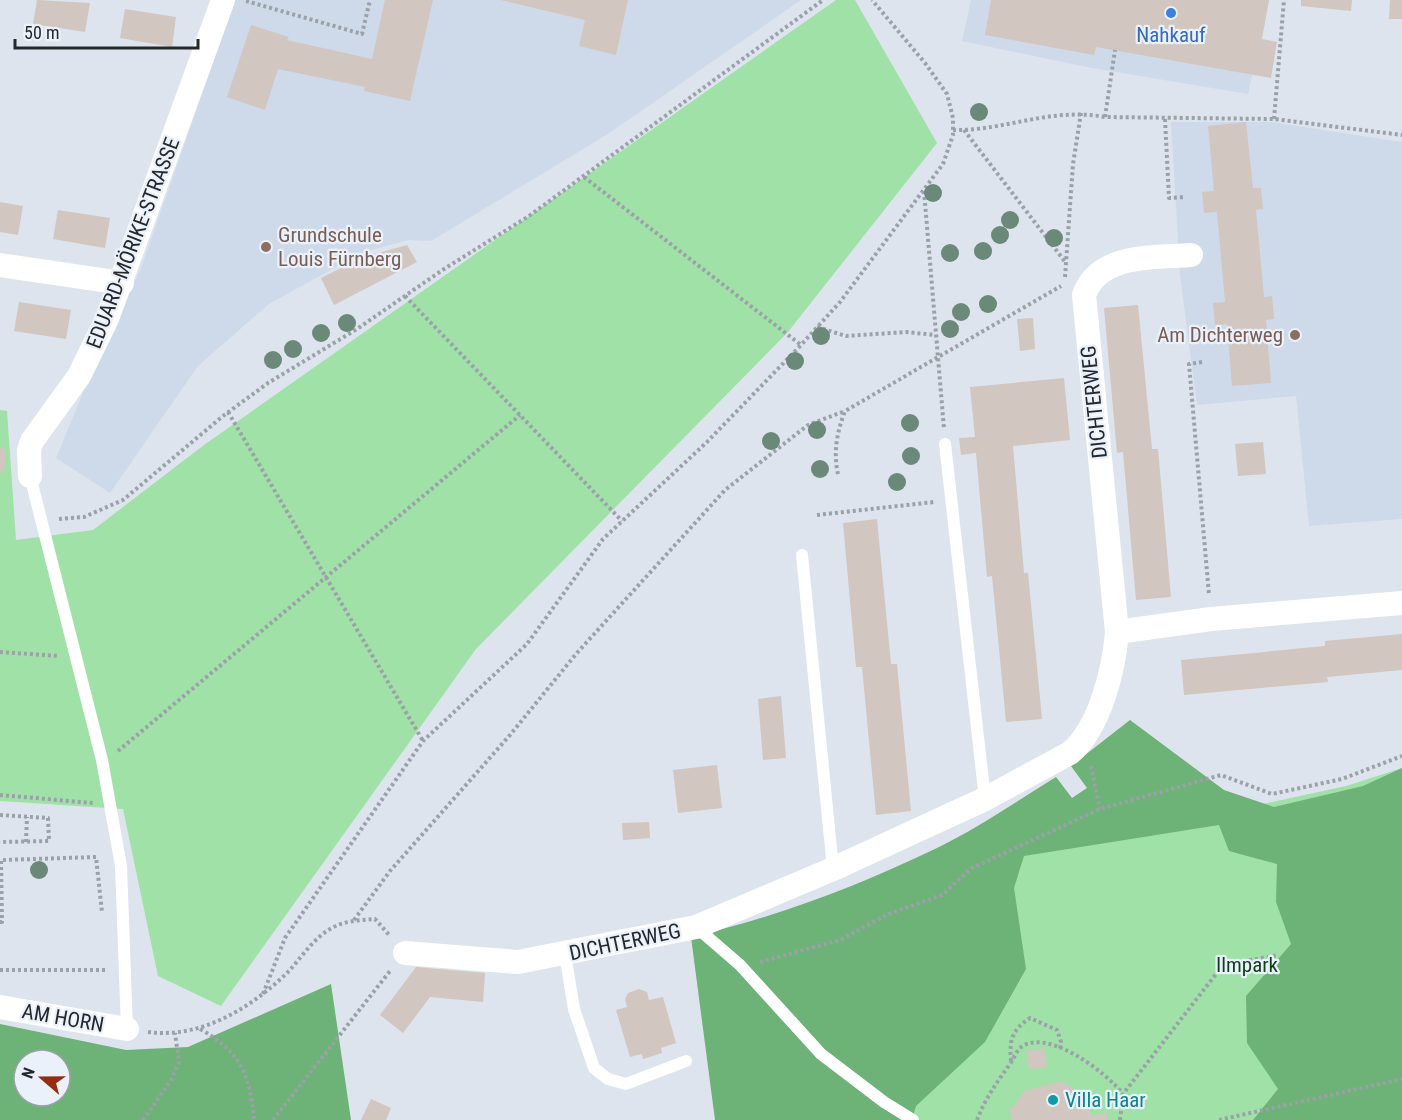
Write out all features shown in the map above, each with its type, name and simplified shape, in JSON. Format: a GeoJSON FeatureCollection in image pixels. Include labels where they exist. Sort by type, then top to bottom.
{"type":"FeatureCollection","features":[{"type":"Feature","properties":{"kind":"street","name":"EDUARD-MÖRIKE-STRASSE"},"geometry":{"type":"LineString","coordinates":[[30,476],[29,450],[32,441],[79,376],[122,283],[223,0]]}},
{"type":"Feature","properties":{"kind":"street","name":"DICHTERWEG"},"geometry":{"type":"LineString","coordinates":[[405,953],[518,962],[696,927],[833,869],[985,799],[1079,746],[1102,703],[1115,653],[1117,632],[1084,295],[1090,279],[1109,265],[1135,260],[1191,255]]}},
{"type":"Feature","properties":{"kind":"street"},"geometry":{"type":"LineString","coordinates":[[0,265],[122,283]]}},
{"type":"Feature","properties":{"kind":"street"},"geometry":{"type":"LineString","coordinates":[[1117,632],[1211,619],[1402,603]]}},
{"type":"Feature","properties":{"kind":"street","name":"AM HORN"},"geometry":{"type":"LineString","coordinates":[[0,1007],[127,1029]]}},
{"type":"Feature","properties":{"kind":"lane"},"geometry":{"type":"LineString","coordinates":[[945,444],[985,799]]}},
{"type":"Feature","properties":{"kind":"lane"},"geometry":{"type":"LineString","coordinates":[[30,476],[102,760],[123,890],[127,1029]]}},
{"type":"Feature","properties":{"kind":"lane"},"geometry":{"type":"LineString","coordinates":[[802,555],[833,869]]}},
{"type":"Feature","properties":{"kind":"lane"},"geometry":{"type":"LineString","coordinates":[[696,927],[740,965],[821,1054],[884,1102],[913,1120]]}},
{"type":"Feature","properties":{"kind":"lane"},"geometry":{"type":"LineString","coordinates":[[565,954],[574,1009],[594,1068],[608,1079],[626,1084],[686,1060]]}},
{"type":"Feature","properties":{"kind":"path"},"geometry":{"type":"LineString","coordinates":[[242,0],[362,34],[370,0]]}},
{"type":"Feature","properties":{"kind":"path"},"geometry":{"type":"LineString","coordinates":[[40,520],[84,517],[123,500],[228,412],[268,383],[357,329],[529,216],[823,0]]}},
{"type":"Feature","properties":{"kind":"path"},"geometry":{"type":"LineString","coordinates":[[263,994],[285,938],[423,741],[527,644],[603,538],[706,443],[840,302],[924,191],[949,151],[953,118],[947,94],[925,63],[872,0]]}},
{"type":"Feature","properties":{"kind":"path"},"geometry":{"type":"LineString","coordinates":[[1274,119],[1284,0]]}},
{"type":"Feature","properties":{"kind":"path"},"geometry":{"type":"LineString","coordinates":[[1105,117],[1115,50]]}},
{"type":"Feature","properties":{"kind":"path"},"geometry":{"type":"LineString","coordinates":[[953,129],[964,130],[1055,114],[1081,113],[1105,117],[1165,119],[1274,119],[1402,135]]}},
{"type":"Feature","properties":{"kind":"path"},"geometry":{"type":"LineString","coordinates":[[354,920],[390,871],[510,735],[576,654],[725,490],[808,425],[845,411],[1064,284],[1073,164],[1081,113]]}},
{"type":"Feature","properties":{"kind":"path"},"geometry":{"type":"LineString","coordinates":[[1165,119],[1169,198],[1185,198]]}},
{"type":"Feature","properties":{"kind":"path"},"geometry":{"type":"LineString","coordinates":[[964,130],[1066,264]]}},
{"type":"Feature","properties":{"kind":"path"},"geometry":{"type":"LineString","coordinates":[[584,177],[801,345]]}},
{"type":"Feature","properties":{"kind":"path"},"geometry":{"type":"LineString","coordinates":[[924,191],[936,359],[945,444]]}},
{"type":"Feature","properties":{"kind":"path"},"geometry":{"type":"LineString","coordinates":[[405,296],[622,521]]}},
{"type":"Feature","properties":{"kind":"path"},"geometry":{"type":"LineString","coordinates":[[817,327],[846,336],[906,332],[935,335]]}},
{"type":"Feature","properties":{"kind":"path"},"geometry":{"type":"LineString","coordinates":[[1202,362],[1188,364],[1211,619]]}},
{"type":"Feature","properties":{"kind":"path"},"geometry":{"type":"LineString","coordinates":[[838,474],[835,461],[838,429],[845,411]]}},
{"type":"Feature","properties":{"kind":"path"},"geometry":{"type":"LineString","coordinates":[[228,412],[423,741]]}},
{"type":"Feature","properties":{"kind":"path"},"geometry":{"type":"LineString","coordinates":[[102,760],[113,755],[520,415]]}},
{"type":"Feature","properties":{"kind":"path"},"geometry":{"type":"LineString","coordinates":[[817,515],[950,500]]}},
{"type":"Feature","properties":{"kind":"path"},"geometry":{"type":"LineString","coordinates":[[0,652],[39,656],[74,654]]}},
{"type":"Feature","properties":{"kind":"path"},"geometry":{"type":"LineString","coordinates":[[740,965],[773,960],[840,940],[888,914],[942,895],[972,868],[1100,809],[1221,775],[1272,794],[1342,778],[1402,756]]}},
{"type":"Feature","properties":{"kind":"path"},"geometry":{"type":"LineString","coordinates":[[1091,764],[1100,809]]}},
{"type":"Feature","properties":{"kind":"path"},"geometry":{"type":"LineString","coordinates":[[0,795],[91,803],[109,801]]}},
{"type":"Feature","properties":{"kind":"path"},"geometry":{"type":"LineString","coordinates":[[0,815],[48,818],[49,841],[0,842]]}},
{"type":"Feature","properties":{"kind":"path"},"geometry":{"type":"LineString","coordinates":[[26,842],[27,817]]}},
{"type":"Feature","properties":{"kind":"path"},"geometry":{"type":"LineString","coordinates":[[0,922],[2,922],[1,860],[96,857],[103,923]]}},
{"type":"Feature","properties":{"kind":"path"},"geometry":{"type":"LineString","coordinates":[[127,1029],[175,1033],[200,1029],[226,1017],[263,994],[330,929],[354,920],[375,919],[405,953],[273,1120]]}},
{"type":"Feature","properties":{"kind":"path"},"geometry":{"type":"LineString","coordinates":[[1120,1120],[1123,1094],[1223,965],[1278,955]]}},
{"type":"Feature","properties":{"kind":"path"},"geometry":{"type":"LineString","coordinates":[[0,970],[107,970],[106,958]]}},
{"type":"Feature","properties":{"kind":"path"},"geometry":{"type":"LineString","coordinates":[[1012,1062],[1009,1042],[1016,1027],[1030,1018],[1057,1030],[1062,1042],[1060,1049]]}},
{"type":"Feature","properties":{"kind":"path"},"geometry":{"type":"LineString","coordinates":[[200,1029],[220,1040],[243,1067],[249,1084],[254,1120]]}},
{"type":"Feature","properties":{"kind":"path"},"geometry":{"type":"LineString","coordinates":[[143,1120],[171,1080],[179,1062],[175,1033]]}},
{"type":"Feature","properties":{"kind":"path"},"geometry":{"type":"LineString","coordinates":[[977,1120],[983,1104],[1020,1048],[1034,1043],[1049,1043],[1085,1059],[1112,1080],[1123,1094]]}},
{"type":"Feature","properties":{"kind":"path"},"geometry":{"type":"LineString","coordinates":[[1219,1120],[1402,1079]]}},
{"type":"Feature","properties":{"kind":"shaded area","name":"Grundschule Louis Fürnberg"},"geometry":{"type":"Polygon","coordinates":[[[235,0],[801,0],[608,134],[431,241],[409,240],[363,252],[269,304],[198,366],[110,493],[56,458],[85,388],[141,268],[235,0]]]}},
{"type":"Feature","properties":{"kind":"shaded area"},"geometry":{"type":"Polygon","coordinates":[[[971,0],[1269,0],[1248,94],[1092,68],[962,41],[971,0]]]}},
{"type":"Feature","properties":{"kind":"shaded area","name":"Am Dichterweg"},"geometry":{"type":"Polygon","coordinates":[[[1171,122],[1271,122],[1402,142],[1402,519],[1309,526],[1296,396],[1197,405],[1180,275],[1171,122]]]}},
{"type":"Feature","properties":{"kind":"green space"},"geometry":{"type":"Polygon","coordinates":[[[836,0],[855,0],[937,143],[788,332],[476,649],[221,1006],[158,976],[123,809],[0,801],[0,410],[7,411],[16,540],[93,530],[204,445],[836,0]]]}},
{"type":"Feature","properties":{"kind":"green space"},"geometry":{"type":"Polygon","coordinates":[[[1130,720],[1224,790],[1274,807],[1363,786],[1402,768],[1402,1120],[1253,1120],[1278,1089],[1247,1043],[1246,996],[1291,944],[1276,902],[1277,864],[1229,851],[1219,825],[1024,856],[1014,888],[1026,969],[985,1042],[916,1106],[912,1120],[715,1120],[691,937],[786,910],[907,862],[982,823],[1056,777],[1072,798],[1087,788],[1071,766],[1130,720]]]}},
{"type":"Feature","properties":{"kind":"green space","name":"Ilmpark"},"geometry":{"type":"Polygon","coordinates":[[[1402,768],[1402,1120],[719,1120],[1024,856],[1346,786],[1402,768]]]}},
{"type":"Feature","properties":{"kind":"green space"},"geometry":{"type":"Polygon","coordinates":[[[331,984],[351,1120],[0,1120],[0,1024],[126,1050],[188,1047],[331,984]]]}},
{"type":"Feature","properties":{"kind":"building"},"geometry":{"type":"Polygon","coordinates":[[[37,0],[90,3],[85,32],[33,24],[37,0]]]}},
{"type":"Feature","properties":{"kind":"building"},"geometry":{"type":"Polygon","coordinates":[[[385,0],[433,0],[410,101],[364,91],[365,87],[278,69],[265,110],[227,97],[251,25],[289,37],[287,40],[372,59],[385,0]]]}},
{"type":"Feature","properties":{"kind":"building"},"geometry":{"type":"Polygon","coordinates":[[[501,0],[628,0],[616,55],[579,46],[585,20],[501,0]]]}},
{"type":"Feature","properties":{"kind":"building"},"geometry":{"type":"Polygon","coordinates":[[[991,0],[1269,0],[1262,39],[1277,42],[1271,78],[1096,47],[1094,55],[985,35],[991,0]]]}},
{"type":"Feature","properties":{"kind":"building"},"geometry":{"type":"Polygon","coordinates":[[[1301,0],[1352,0],[1351,11],[1301,6],[1301,0]]]}},
{"type":"Feature","properties":{"kind":"building"},"geometry":{"type":"Polygon","coordinates":[[[1390,0],[1402,0],[1402,19],[1389,19],[1390,0]]]}},
{"type":"Feature","properties":{"kind":"building"},"geometry":{"type":"Polygon","coordinates":[[[125,9],[176,17],[172,47],[120,38],[125,9]]]}},
{"type":"Feature","properties":{"kind":"building"},"geometry":{"type":"Polygon","coordinates":[[[1246,122],[1253,188],[1261,188],[1263,209],[1256,210],[1264,297],[1272,296],[1274,319],[1266,320],[1271,383],[1232,386],[1227,324],[1215,325],[1213,303],[1225,302],[1217,212],[1204,213],[1202,192],[1214,191],[1208,126],[1246,122]]]}},
{"type":"Feature","properties":{"kind":"building"},"geometry":{"type":"Polygon","coordinates":[[[0,202],[23,206],[18,235],[0,232],[0,202]]]}},
{"type":"Feature","properties":{"kind":"building"},"geometry":{"type":"Polygon","coordinates":[[[58,210],[110,218],[105,248],[53,239],[58,210]]]}},
{"type":"Feature","properties":{"kind":"building"},"geometry":{"type":"Polygon","coordinates":[[[407,245],[417,262],[334,305],[321,278],[361,258],[407,245]]]}},
{"type":"Feature","properties":{"kind":"building"},"geometry":{"type":"Polygon","coordinates":[[[19,302],[71,310],[66,339],[14,331],[19,302]]]}},
{"type":"Feature","properties":{"kind":"building"},"geometry":{"type":"Polygon","coordinates":[[[1138,305],[1152,449],[1158,449],[1171,597],[1136,600],[1123,452],[1117,453],[1104,308],[1138,305]]]}},
{"type":"Feature","properties":{"kind":"building"},"geometry":{"type":"Polygon","coordinates":[[[1033,318],[1035,349],[1020,351],[1017,319],[1033,318]]]}},
{"type":"Feature","properties":{"kind":"building"},"geometry":{"type":"Polygon","coordinates":[[[1064,378],[1070,440],[1013,446],[1024,573],[1028,573],[1042,719],[1006,722],[992,576],[987,577],[976,453],[961,455],[959,438],[975,437],[970,387],[1064,378]]]}},
{"type":"Feature","properties":{"kind":"building"},"geometry":{"type":"Polygon","coordinates":[[[1263,442],[1266,474],[1238,476],[1235,444],[1263,442]]]}},
{"type":"Feature","properties":{"kind":"building"},"geometry":{"type":"Polygon","coordinates":[[[0,448],[6,449],[4,473],[0,472],[0,448]]]}},
{"type":"Feature","properties":{"kind":"building"},"geometry":{"type":"Polygon","coordinates":[[[877,519],[891,664],[897,664],[911,811],[876,815],[862,667],[856,667],[843,523],[877,519]]]}},
{"type":"Feature","properties":{"kind":"building"},"geometry":{"type":"Polygon","coordinates":[[[1402,634],[1402,670],[1327,677],[1328,682],[1184,695],[1181,660],[1325,646],[1325,641],[1402,634]]]}},
{"type":"Feature","properties":{"kind":"building"},"geometry":{"type":"Polygon","coordinates":[[[781,696],[786,758],[763,760],[758,699],[781,696]]]}},
{"type":"Feature","properties":{"kind":"building"},"geometry":{"type":"Polygon","coordinates":[[[717,765],[722,808],[678,813],[673,770],[717,765]]]}},
{"type":"Feature","properties":{"kind":"building"},"geometry":{"type":"Polygon","coordinates":[[[649,822],[650,838],[623,840],[622,823],[649,822]]]}},
{"type":"Feature","properties":{"kind":"building"},"geometry":{"type":"Polygon","coordinates":[[[416,967],[485,973],[483,1002],[430,997],[403,1033],[380,1015],[416,967]]]}},
{"type":"Feature","properties":{"kind":"building"},"geometry":{"type":"Polygon","coordinates":[[[639,989],[647,992],[649,1000],[663,997],[676,1043],[661,1048],[662,1053],[643,1059],[642,1054],[630,1057],[616,1010],[627,1007],[625,999],[628,993],[639,989]]]}},
{"type":"Feature","properties":{"kind":"building"},"geometry":{"type":"Polygon","coordinates":[[[1044,1048],[1047,1067],[1029,1069],[1026,1051],[1044,1048]]]}},
{"type":"Feature","properties":{"kind":"building","name":"Villa Haar"},"geometry":{"type":"Polygon","coordinates":[[[1061,1081],[1081,1092],[1086,1091],[1091,1116],[1106,1112],[1108,1120],[1012,1120],[1009,1108],[1013,1108],[1024,1091],[1061,1081]]]}},
{"type":"Feature","properties":{"kind":"building"},"geometry":{"type":"Polygon","coordinates":[[[371,1099],[391,1108],[386,1120],[361,1120],[371,1099]]]}},
{"type":"Feature","properties":{"kind":"place","name":"Nahkauf"},"geometry":{"type":"Point","coordinates":[1171,13]}},
{"type":"Feature","properties":{"kind":"place","name":"Grundschule Louis Fürnberg"},"geometry":{"type":"Point","coordinates":[266,247]}},
{"type":"Feature","properties":{"kind":"place","name":"Am Dichterweg"},"geometry":{"type":"Point","coordinates":[1295,335]}},
{"type":"Feature","properties":{"kind":"place","name":"Villa Haar"},"geometry":{"type":"Point","coordinates":[1053,1100]}}]}
